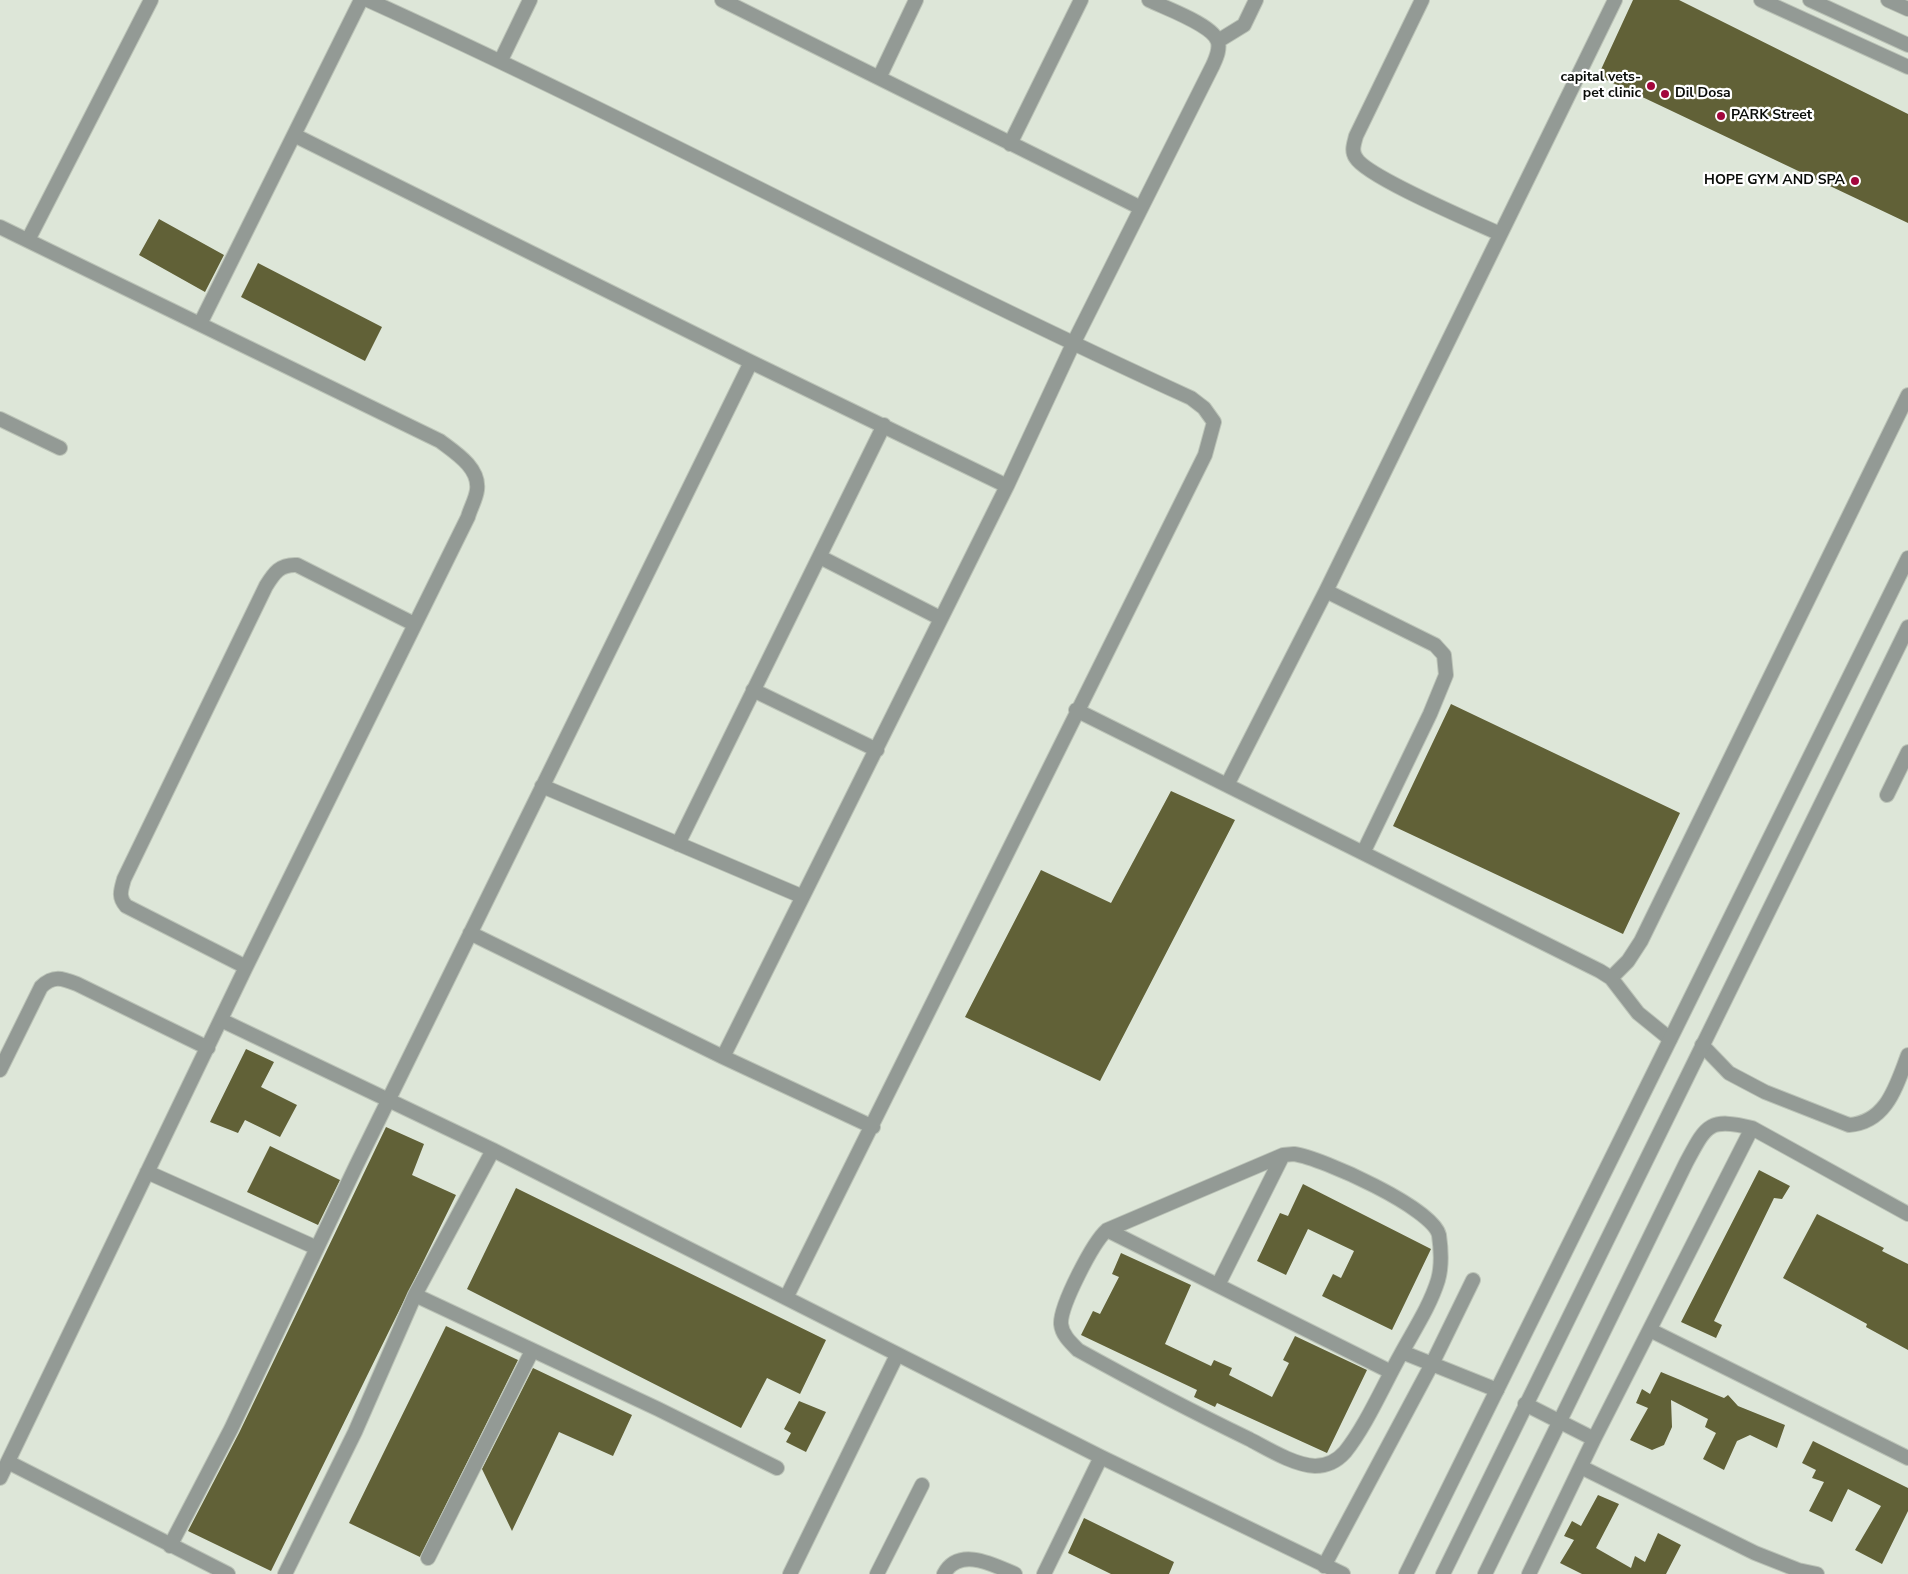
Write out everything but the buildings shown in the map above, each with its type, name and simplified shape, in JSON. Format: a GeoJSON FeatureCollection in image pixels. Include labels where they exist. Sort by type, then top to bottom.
{"type":"FeatureCollection","features":[{"type":"Feature","properties":{"kind":"street"},"geometry":{"type":"LineString","coordinates":[[28,240],[151,0]]}},
{"type":"Feature","properties":{"kind":"street"},"geometry":{"type":"LineString","coordinates":[[200,324],[361,0]]}},
{"type":"Feature","properties":{"kind":"street"},"geometry":{"type":"LineString","coordinates":[[368,0],[501,60],[1073,344],[1191,398],[1204,408],[1214,422],[1205,455],[1076,710],[873,1127],[786,1298]]}},
{"type":"Feature","properties":{"kind":"street"},"geometry":{"type":"LineString","coordinates":[[501,60],[530,0]]}},
{"type":"Feature","properties":{"kind":"street"},"geometry":{"type":"LineString","coordinates":[[722,0],[1141,208]]}},
{"type":"Feature","properties":{"kind":"street"},"geometry":{"type":"LineString","coordinates":[[879,78],[916,0]]}},
{"type":"Feature","properties":{"kind":"street"},"geometry":{"type":"LineString","coordinates":[[1010,144],[1081,0]]}},
{"type":"Feature","properties":{"kind":"street"},"geometry":{"type":"LineString","coordinates":[[722,1057],[940,618],[1008,486],[1073,344],[1213,65],[1218,52],[1218,41],[1210,31],[1149,0]]}},
{"type":"Feature","properties":{"kind":"street"},"geometry":{"type":"LineString","coordinates":[[1218,41],[1244,25],[1256,0]]}},
{"type":"Feature","properties":{"kind":"street"},"geometry":{"type":"LineString","coordinates":[[1422,0],[1356,136],[1353,148],[1355,158],[1374,174],[1500,234]]}},
{"type":"Feature","properties":{"kind":"street"},"geometry":{"type":"LineString","coordinates":[[1227,785],[1326,591],[1616,0]]}},
{"type":"Feature","properties":{"kind":"street"},"geometry":{"type":"LineString","coordinates":[[1761,0],[1908,67]]}},
{"type":"Feature","properties":{"kind":"street"},"geometry":{"type":"LineString","coordinates":[[1810,0],[1908,45]]}},
{"type":"Feature","properties":{"kind":"street"},"geometry":{"type":"LineString","coordinates":[[1888,0],[1908,10]]}},
{"type":"Feature","properties":{"kind":"street"},"geometry":{"type":"LineString","coordinates":[[294,135],[751,362],[1008,486]]}},
{"type":"Feature","properties":{"kind":"street"},"geometry":{"type":"LineString","coordinates":[[0,227],[440,441],[459,455],[473,470],[477,490],[468,517],[246,967],[0,1478]]}},
{"type":"Feature","properties":{"kind":"street"},"geometry":{"type":"LineString","coordinates":[[170,1546],[231,1429],[470,933],[751,362]]}},
{"type":"Feature","properties":{"kind":"street"},"geometry":{"type":"LineString","coordinates":[[1611,978],[1628,961],[1641,941],[1908,395]]}},
{"type":"Feature","properties":{"kind":"street"},"geometry":{"type":"LineString","coordinates":[[0,419],[60,448]]}},
{"type":"Feature","properties":{"kind":"street"},"geometry":{"type":"LineString","coordinates":[[678,844],[884,425]]}},
{"type":"Feature","properties":{"kind":"street"},"geometry":{"type":"LineString","coordinates":[[820,557],[940,618]]}},
{"type":"Feature","properties":{"kind":"street"},"geometry":{"type":"LineString","coordinates":[[1406,1574],[1908,558]]}},
{"type":"Feature","properties":{"kind":"street"},"geometry":{"type":"LineString","coordinates":[[246,967],[126,906],[120,900],[120,893],[124,879],[266,586],[279,568],[287,564],[297,565],[414,624]]}},
{"type":"Feature","properties":{"kind":"street"},"geometry":{"type":"LineString","coordinates":[[1326,591],[1436,645],[1444,655],[1447,665],[1446,674],[1430,714],[1363,853]]}},
{"type":"Feature","properties":{"kind":"street"},"geometry":{"type":"LineString","coordinates":[[1443,1574],[1908,627]]}},
{"type":"Feature","properties":{"kind":"street"},"geometry":{"type":"LineString","coordinates":[[753,690],[876,750]]}},
{"type":"Feature","properties":{"kind":"street"},"geometry":{"type":"LineString","coordinates":[[1076,710],[1600,971],[1611,978],[1638,1013],[1670,1040]]}},
{"type":"Feature","properties":{"kind":"street"},"geometry":{"type":"LineString","coordinates":[[1887,795],[1908,752]]}},
{"type":"Feature","properties":{"kind":"street"},"geometry":{"type":"LineString","coordinates":[[542,786],[801,896]]}},
{"type":"Feature","properties":{"kind":"street"},"geometry":{"type":"LineString","coordinates":[[470,933],[722,1057],[873,1127]]}},
{"type":"Feature","properties":{"kind":"street"},"geometry":{"type":"LineString","coordinates":[[0,1070],[41,987],[52,978],[77,984],[208,1048]]}},
{"type":"Feature","properties":{"kind":"street"},"geometry":{"type":"LineString","coordinates":[[221,1020],[493,1150],[1101,1457],[1343,1574]]}},
{"type":"Feature","properties":{"kind":"street"},"geometry":{"type":"LineString","coordinates":[[1702,1045],[1729,1073],[1765,1092],[1849,1125],[1859,1124],[1880,1114],[1892,1095],[1908,1055]]}},
{"type":"Feature","properties":{"kind":"street"},"geometry":{"type":"LineString","coordinates":[[1485,1574],[1698,1140],[1706,1129],[1717,1124],[1732,1123],[1752,1128],[1908,1214]]}},
{"type":"Feature","properties":{"kind":"street"},"geometry":{"type":"LineString","coordinates":[[1529,1574],[1594,1439],[1752,1128]]}},
{"type":"Feature","properties":{"kind":"street"},"geometry":{"type":"LineString","coordinates":[[285,1574],[355,1432],[415,1295],[493,1150]]}},
{"type":"Feature","properties":{"kind":"street"},"geometry":{"type":"LineString","coordinates":[[1218,1285],[1283,1155]]}},
{"type":"Feature","properties":{"kind":"street"},"geometry":{"type":"LineString","coordinates":[[1283,1155],[1304,1155],[1340,1169],[1412,1207],[1429,1219],[1438,1233],[1441,1255],[1439,1278],[1430,1302],[1344,1453],[1330,1464],[1314,1466],[1295,1460],[1187,1410],[1078,1350],[1064,1335],[1061,1324],[1066,1306],[1094,1246],[1107,1230],[1283,1155]]}},
{"type":"Feature","properties":{"kind":"street"},"geometry":{"type":"LineString","coordinates":[[147,1172],[317,1248]]}},
{"type":"Feature","properties":{"kind":"street"},"geometry":{"type":"LineString","coordinates":[[1107,1230],[1391,1372]]}},
{"type":"Feature","properties":{"kind":"street"},"geometry":{"type":"LineString","coordinates":[[1324,1566],[1432,1364],[1473,1280]]}},
{"type":"Feature","properties":{"kind":"street"},"geometry":{"type":"LineString","coordinates":[[415,1295],[658,1409],[777,1468]]}},
{"type":"Feature","properties":{"kind":"street"},"geometry":{"type":"LineString","coordinates":[[1650,1330],[1908,1458]]}},
{"type":"Feature","properties":{"kind":"street"},"geometry":{"type":"LineString","coordinates":[[428,1558],[532,1351]]}},
{"type":"Feature","properties":{"kind":"street"},"geometry":{"type":"LineString","coordinates":[[1402,1352],[1497,1390]]}},
{"type":"Feature","properties":{"kind":"street"},"geometry":{"type":"LineString","coordinates":[[790,1574],[897,1355]]}},
{"type":"Feature","properties":{"kind":"street"},"geometry":{"type":"LineString","coordinates":[[1525,1404],[1594,1439]]}},
{"type":"Feature","properties":{"kind":"street"},"geometry":{"type":"LineString","coordinates":[[1044,1574],[1101,1457]]}},
{"type":"Feature","properties":{"kind":"street"},"geometry":{"type":"LineString","coordinates":[[8,1462],[228,1574]]}},
{"type":"Feature","properties":{"kind":"street"},"geometry":{"type":"LineString","coordinates":[[1581,1467],[1755,1553],[1798,1570],[1817,1574]]}},
{"type":"Feature","properties":{"kind":"street"},"geometry":{"type":"LineString","coordinates":[[877,1574],[922,1485]]}},
{"type":"Feature","properties":{"kind":"street"},"geometry":{"type":"LineString","coordinates":[[944,1574],[954,1562],[968,1559],[985,1561],[1015,1574]]}},
{"type":"Feature","properties":{"kind":"place","name":"capital vets- pet clinic"},"geometry":{"type":"Point","coordinates":[1651,86]}},
{"type":"Feature","properties":{"kind":"place","name":"Dil Dosa"},"geometry":{"type":"Point","coordinates":[1665,94]}},
{"type":"Feature","properties":{"kind":"place","name":"PARK Street"},"geometry":{"type":"Point","coordinates":[1721,116]}},
{"type":"Feature","properties":{"kind":"place","name":"HOPE GYM AND SPA"},"geometry":{"type":"Point","coordinates":[1855,181]}}]}
